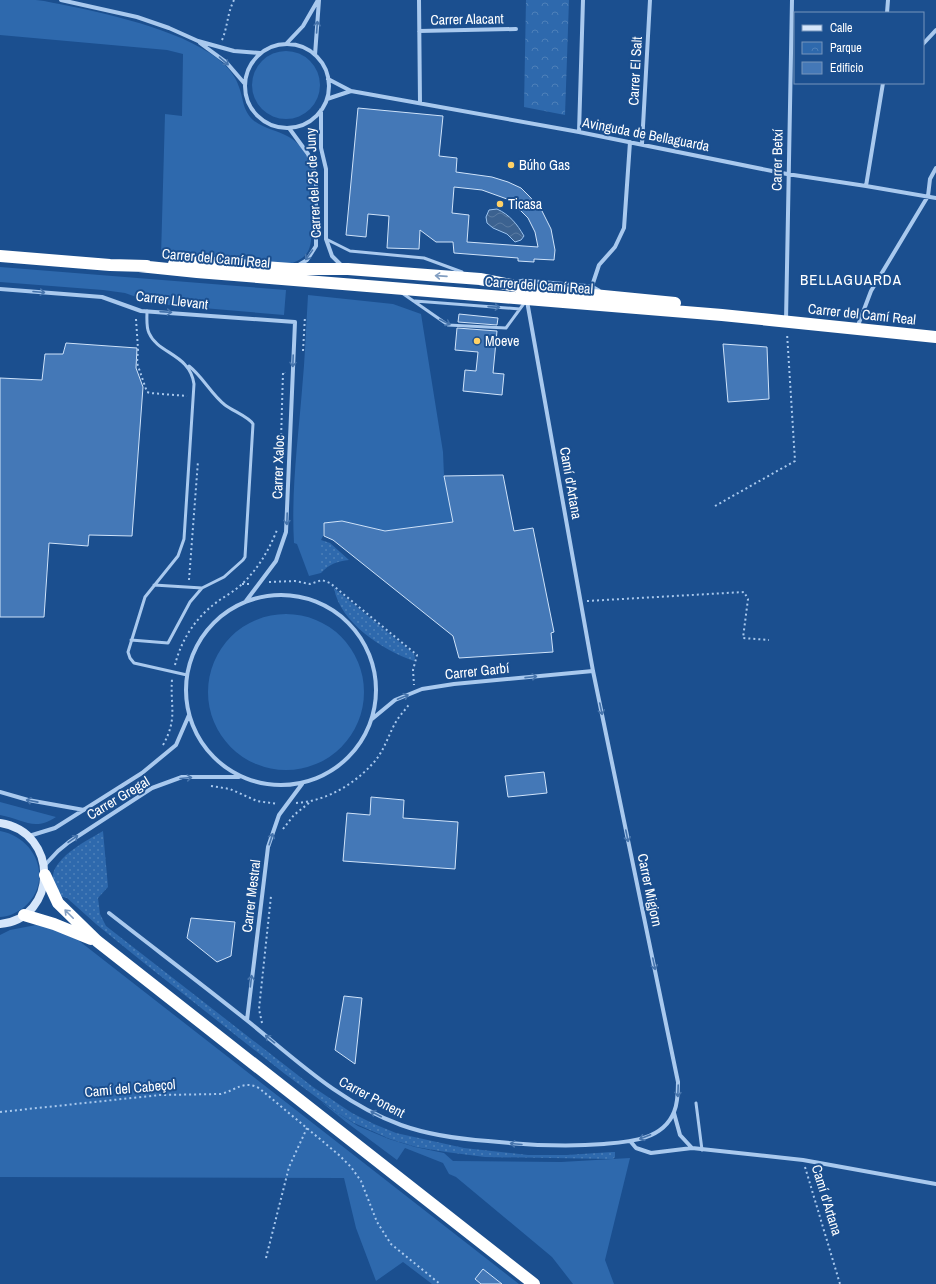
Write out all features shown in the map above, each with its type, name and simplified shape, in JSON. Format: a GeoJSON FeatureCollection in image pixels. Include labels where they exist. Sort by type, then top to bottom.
{"type":"FeatureCollection","features":[{"type":"Feature","properties":{"kind":"highway"},"geometry":{"type":"LineString","coordinates":[[0,256],[139,266],[199,262],[291,269],[348,269],[480,279],[532,289],[691,304],[704,307],[722,315]]}},
{"type":"Feature","properties":{"kind":"highway","name":"Carrer del Camí Real"},"geometry":{"type":"LineString","coordinates":[[139,266],[396,288],[524,304],[722,315],[936,336]]}},
{"type":"Feature","properties":{"kind":"highway"},"geometry":{"type":"LineString","coordinates":[[45,870],[58,903],[97,942],[534,1284]]}},
{"type":"Feature","properties":{"kind":"highway"},"geometry":{"type":"LineString","coordinates":[[24,915],[54,924],[97,942]]}},
{"type":"Feature","properties":{"kind":"main road"},"geometry":{"type":"LineString","coordinates":[[0,823],[16,827],[29,836],[39,849],[45,870],[42,890],[35,904],[24,915],[2,925]]}},
{"type":"Feature","properties":{"kind":"street"},"geometry":{"type":"LineString","coordinates":[[61,0],[136,17],[169,28],[198,41],[234,51],[260,53]]}},
{"type":"Feature","properties":{"kind":"street"},"geometry":{"type":"LineString","coordinates":[[286,44],[303,26],[319,0]]}},
{"type":"Feature","properties":{"kind":"street"},"geometry":{"type":"LineString","coordinates":[[315,55],[319,0]]}},
{"type":"Feature","properties":{"kind":"street"},"geometry":{"type":"LineString","coordinates":[[419,0],[420,103]]}},
{"type":"Feature","properties":{"kind":"street"},"geometry":{"type":"LineString","coordinates":[[579,132],[584,0]]}},
{"type":"Feature","properties":{"kind":"street","name":"Carrer El Salt"},"geometry":{"type":"LineString","coordinates":[[642,144],[650,0]]}},
{"type":"Feature","properties":{"kind":"street","name":"Carrer Betxí"},"geometry":{"type":"LineString","coordinates":[[786,321],[787,174],[792,0]]}},
{"type":"Feature","properties":{"kind":"street"},"geometry":{"type":"LineString","coordinates":[[887,12],[888,0]]}},
{"type":"Feature","properties":{"kind":"street","name":"Carrer Alacant"},"geometry":{"type":"LineString","coordinates":[[419,31],[516,29]]}},
{"type":"Feature","properties":{"kind":"street"},"geometry":{"type":"LineString","coordinates":[[924,43],[936,30]]}},
{"type":"Feature","properties":{"kind":"street"},"geometry":{"type":"LineString","coordinates":[[198,41],[226,62],[245,84]]}},
{"type":"Feature","properties":{"kind":"street"},"geometry":{"type":"LineString","coordinates":[[286,44],[296,45],[315,55],[324,66],[329,89],[327,99],[321,110],[312,120],[301,126],[289,128],[275,126],[263,120],[253,111],[247,98],[245,84],[247,73],[252,62],[260,53],[272,46],[286,44]]}},
{"type":"Feature","properties":{"kind":"street","name":"Avinguda de Bellaguarda"},"geometry":{"type":"LineString","coordinates":[[328,79],[351,91],[579,132],[787,174],[936,198]]}},
{"type":"Feature","properties":{"kind":"street"},"geometry":{"type":"LineString","coordinates":[[866,186],[884,84]]}},
{"type":"Feature","properties":{"kind":"street","name":"Avinguda de Bellaguarda"},"geometry":{"type":"LineString","coordinates":[[327,99],[351,91]]}},
{"type":"Feature","properties":{"kind":"street","name":"Carrer del 25 de Juny"},"geometry":{"type":"LineString","coordinates":[[321,110],[321,148],[326,168],[326,239],[332,256],[338,263],[348,269]]}},
{"type":"Feature","properties":{"kind":"street","name":"Carrer del 25 de Juny"},"geometry":{"type":"LineString","coordinates":[[289,128],[308,154],[316,176],[316,246],[307,260],[291,269]]}},
{"type":"Feature","properties":{"kind":"street"},"geometry":{"type":"LineString","coordinates":[[592,286],[599,264],[615,247],[624,228],[630,142]]}},
{"type":"Feature","properties":{"kind":"street"},"geometry":{"type":"LineString","coordinates":[[857,328],[871,291],[928,196],[930,179],[936,168]]}},
{"type":"Feature","properties":{"kind":"street","name":"Carrer Llevant"},"geometry":{"type":"LineString","coordinates":[[0,289],[102,297],[147,311],[295,322]]}},
{"type":"Feature","properties":{"kind":"street","name":"Camí d'Artana"},"geometry":{"type":"LineString","coordinates":[[524,304],[593,671]]}},
{"type":"Feature","properties":{"kind":"street","name":"Carrer Xaloc"},"geometry":{"type":"LineString","coordinates":[[246,601],[276,561],[286,532],[295,322]]}},
{"type":"Feature","properties":{"kind":"street"},"geometry":{"type":"LineString","coordinates":[[276,595],[306,598],[334,611],[356,632],[371,659],[376,689],[372,719],[361,742],[345,761],[325,775],[302,784],[270,785],[240,776],[217,761],[200,740],[189,715],[186,695],[187,675],[197,644],[218,618],[246,601],[276,595]]}},
{"type":"Feature","properties":{"kind":"street","name":"Carrer Garbí"},"geometry":{"type":"LineString","coordinates":[[372,719],[395,700],[422,689],[454,684],[593,671]]}},
{"type":"Feature","properties":{"kind":"street","name":"Carrer Migjorn"},"geometry":{"type":"LineString","coordinates":[[593,671],[678,1082],[678,1099],[674,1113]]}},
{"type":"Feature","properties":{"kind":"street","name":"Carrer Gregal"},"geometry":{"type":"LineString","coordinates":[[29,836],[55,828],[142,773],[176,745],[189,715]]}},
{"type":"Feature","properties":{"kind":"street","name":"Carrer Gregal"},"geometry":{"type":"LineString","coordinates":[[45,870],[58,851],[69,842],[152,788],[182,777],[240,776]]}},
{"type":"Feature","properties":{"kind":"street","name":"Carrer Mestral"},"geometry":{"type":"LineString","coordinates":[[247,1020],[268,847],[279,815],[302,784]]}},
{"type":"Feature","properties":{"kind":"street"},"geometry":{"type":"LineString","coordinates":[[0,792],[28,800],[85,810]]}},
{"type":"Feature","properties":{"kind":"street","name":"Carrer Ponent"},"geometry":{"type":"LineString","coordinates":[[109,913],[247,1020],[334,1091],[377,1115],[412,1129],[440,1136],[522,1145],[573,1146],[631,1142],[655,1133],[667,1124],[674,1113]]}},
{"type":"Feature","properties":{"kind":"street"},"geometry":{"type":"LineString","coordinates":[[674,1113],[680,1135],[692,1148]]}},
{"type":"Feature","properties":{"kind":"street","name":"Camí d'Artana"},"geometry":{"type":"LineString","coordinates":[[631,1142],[636,1148],[651,1152],[692,1148],[803,1160]]}},
{"type":"Feature","properties":{"kind":"street"},"geometry":{"type":"LineString","coordinates":[[803,1160],[936,1184]]}},
{"type":"Feature","properties":{"kind":"lane"},"geometry":{"type":"LineString","coordinates":[[326,239],[350,251],[424,258],[480,279]]}},
{"type":"Feature","properties":{"kind":"lane"},"geometry":{"type":"LineString","coordinates":[[508,285],[524,280],[592,286],[610,296]]}},
{"type":"Feature","properties":{"kind":"lane"},"geometry":{"type":"LineString","coordinates":[[396,288],[448,325],[506,328],[524,304]]}},
{"type":"Feature","properties":{"kind":"lane"},"geometry":{"type":"LineString","coordinates":[[413,301],[524,304]]}},
{"type":"Feature","properties":{"kind":"lane"},"geometry":{"type":"LineString","coordinates":[[131,640],[168,643],[190,602],[202,588],[224,577],[245,557],[253,424],[224,404],[213,393],[201,377],[151,337],[147,328],[147,311]]}},
{"type":"Feature","properties":{"kind":"lane"},"geometry":{"type":"LineString","coordinates":[[183,362],[194,379],[184,539],[178,556],[145,597],[128,652],[134,663],[187,675]]}},
{"type":"Feature","properties":{"kind":"lane"},"geometry":{"type":"LineString","coordinates":[[154,585],[202,588]]}},
{"type":"Feature","properties":{"kind":"lane"},"geometry":{"type":"LineString","coordinates":[[696,1103],[702,1150]]}},
{"type":"Feature","properties":{"kind":"path"},"geometry":{"type":"LineString","coordinates":[[219,47],[227,29],[230,8],[234,0]]}},
{"type":"Feature","properties":{"kind":"path"},"geometry":{"type":"LineString","coordinates":[[136,319],[138,349],[137,363],[147,392],[194,396]]}},
{"type":"Feature","properties":{"kind":"path"},"geometry":{"type":"LineString","coordinates":[[715,506],[795,461],[786,321]]}},
{"type":"Feature","properties":{"kind":"path"},"geometry":{"type":"LineString","coordinates":[[196,581],[189,580],[198,459]]}},
{"type":"Feature","properties":{"kind":"path"},"geometry":{"type":"LineString","coordinates":[[160,750],[169,734],[172,724],[173,713],[171,687],[173,672],[183,642],[194,624],[202,615],[242,584],[287,581],[310,584],[322,580],[330,583],[417,655],[413,670],[413,692],[411,701],[397,721],[376,760],[342,790],[309,802],[275,804],[257,801],[230,789],[218,786],[204,786]]}},
{"type":"Feature","properties":{"kind":"path"},"geometry":{"type":"LineString","coordinates":[[580,602],[744,592],[748,599],[743,638],[770,640]]}},
{"type":"Feature","properties":{"kind":"path"},"geometry":{"type":"LineString","coordinates":[[281,834],[294,815],[309,802]]}},
{"type":"Feature","properties":{"kind":"path"},"geometry":{"type":"LineString","coordinates":[[264,1027],[259,1009],[272,892]]}},
{"type":"Feature","properties":{"kind":"path","name":"Camí del Cabeçol"},"geometry":{"type":"LineString","coordinates":[[0,1112],[160,1095],[220,1094],[229,1092],[245,1084],[253,1085],[259,1088],[306,1128]]}},
{"type":"Feature","properties":{"kind":"path"},"geometry":{"type":"LineString","coordinates":[[266,1258],[289,1167],[306,1128],[351,1166],[364,1188],[377,1222],[391,1244],[440,1284]]}},
{"type":"Feature","properties":{"kind":"path","name":"Camí d'Artana"},"geometry":{"type":"LineString","coordinates":[[803,1160],[840,1284]]}},
{"type":"Feature","properties":{"kind":"green space"},"geometry":{"type":"Polygon","coordinates":[[[0,0],[44,1],[108,14],[129,20],[172,34],[192,43],[210,53],[224,64],[236,81],[249,116],[262,125],[289,137],[300,146],[307,157],[314,184],[314,199],[311,241],[309,250],[305,256],[290,264],[161,256],[165,114],[182,116],[183,54],[167,50],[0,35],[0,0]]]}},
{"type":"Feature","properties":{"kind":"green space"},"geometry":{"type":"Polygon","coordinates":[[[526,0],[569,0],[565,115],[524,107],[526,0]]]}},
{"type":"Feature","properties":{"kind":"green space"},"geometry":{"type":"Polygon","coordinates":[[[286,51],[299,54],[310,61],[317,72],[320,85],[317,98],[310,109],[299,116],[286,119],[273,116],[262,109],[255,98],[252,85],[255,72],[262,61],[273,54],[286,51]]]}},
{"type":"Feature","properties":{"kind":"green space"},"geometry":{"type":"Polygon","coordinates":[[[0,267],[286,290],[284,315],[156,304],[125,293],[103,290],[0,282],[0,267]]]}},
{"type":"Feature","properties":{"kind":"green space"},"geometry":{"type":"Polygon","coordinates":[[[308,295],[393,304],[421,314],[443,452],[444,476],[453,522],[385,531],[342,521],[324,523],[323,536],[321,540],[321,573],[309,576],[297,544],[294,543],[293,524],[295,466],[304,367],[308,295]]]}},
{"type":"Feature","properties":{"kind":"green space"},"geometry":{"type":"Polygon","coordinates":[[[321,540],[330,543],[349,560],[341,561],[327,567],[321,573],[321,540]]]}},
{"type":"Feature","properties":{"kind":"green space"},"geometry":{"type":"Polygon","coordinates":[[[334,588],[414,654],[414,661],[389,650],[365,634],[354,624],[338,601],[334,588]]]}},
{"type":"Feature","properties":{"kind":"green space"},"geometry":{"type":"Polygon","coordinates":[[[278,614],[294,614],[309,617],[323,623],[336,632],[346,642],[355,655],[361,669],[364,692],[363,707],[355,729],[346,742],[336,752],[323,761],[309,767],[294,770],[278,770],[263,767],[249,761],[236,752],[226,742],[217,729],[211,715],[208,700],[208,684],[211,669],[217,655],[226,642],[236,632],[249,623],[263,617],[278,614]]]}},
{"type":"Feature","properties":{"kind":"green space"},"geometry":{"type":"Polygon","coordinates":[[[0,802],[56,817],[41,824],[28,823],[0,815],[0,802]]]}},
{"type":"Feature","properties":{"kind":"green space"},"geometry":{"type":"Polygon","coordinates":[[[0,831],[13,835],[24,842],[32,852],[37,863],[39,874],[38,886],[32,898],[18,912],[3,917],[0,917],[0,831]]]}},
{"type":"Feature","properties":{"kind":"green space"},"geometry":{"type":"Polygon","coordinates":[[[103,831],[108,887],[98,898],[100,914],[106,926],[313,1087],[352,1113],[396,1133],[464,1148],[528,1155],[567,1155],[615,1152],[615,1157],[613,1159],[485,1157],[446,1152],[416,1147],[390,1139],[354,1123],[339,1114],[285,1074],[144,963],[67,898],[59,896],[53,880],[55,868],[66,855],[103,831]]]}},
{"type":"Feature","properties":{"kind":"green space"},"geometry":{"type":"Polygon","coordinates":[[[36,925],[47,926],[78,940],[519,1284],[432,1284],[403,1262],[376,1281],[356,1228],[344,1178],[0,1177],[0,935],[10,930],[36,925]]]}},
{"type":"Feature","properties":{"kind":"green space"},"geometry":{"type":"Polygon","coordinates":[[[320,1101],[358,1126],[389,1139],[415,1147],[444,1153],[453,1161],[561,1162],[630,1158],[605,1260],[614,1284],[573,1284],[552,1257],[456,1177],[449,1174],[443,1163],[405,1148],[397,1160],[320,1101]]]}},
{"type":"Feature","properties":{"kind":"water"},"geometry":{"type":"Polygon","coordinates":[[[497,209],[506,214],[516,224],[524,236],[521,240],[515,242],[507,234],[493,228],[487,223],[486,217],[489,210],[497,209]]]}},
{"type":"Feature","properties":{"kind":"building"},"geometry":{"type":"Polygon","coordinates":[[[358,108],[443,116],[439,156],[457,158],[456,172],[492,177],[521,188],[542,211],[551,229],[555,250],[554,260],[534,259],[534,262],[518,261],[518,258],[454,253],[453,242],[436,242],[420,230],[419,249],[387,248],[389,216],[368,214],[366,237],[346,235],[358,108]],[[454,187],[452,213],[469,215],[467,242],[538,247],[535,232],[528,218],[507,199],[482,190],[454,187]]]}},
{"type":"Feature","properties":{"kind":"building"},"geometry":{"type":"Polygon","coordinates":[[[459,314],[498,318],[497,325],[458,322],[459,314]]]}},
{"type":"Feature","properties":{"kind":"building"},"geometry":{"type":"Polygon","coordinates":[[[457,328],[497,331],[493,373],[504,374],[502,395],[463,391],[465,370],[476,371],[478,352],[455,350],[457,328]]]}},
{"type":"Feature","properties":{"kind":"building"},"geometry":{"type":"Polygon","coordinates":[[[66,343],[137,348],[136,368],[143,387],[132,536],[89,535],[88,546],[49,543],[44,617],[0,617],[0,378],[42,380],[45,354],[63,354],[66,343]]]}},
{"type":"Feature","properties":{"kind":"building"},"geometry":{"type":"Polygon","coordinates":[[[723,344],[767,347],[769,399],[728,402],[723,344]]]}},
{"type":"Feature","properties":{"kind":"building"},"geometry":{"type":"Polygon","coordinates":[[[503,475],[514,531],[533,528],[554,632],[551,633],[553,652],[459,658],[453,636],[333,540],[324,536],[324,523],[342,521],[385,531],[453,522],[444,476],[503,475]]]}},
{"type":"Feature","properties":{"kind":"building"},"geometry":{"type":"Polygon","coordinates":[[[544,772],[547,793],[508,797],[505,776],[544,772]]]}},
{"type":"Feature","properties":{"kind":"building"},"geometry":{"type":"Polygon","coordinates":[[[371,797],[404,800],[403,818],[458,822],[455,869],[343,861],[347,813],[370,815],[371,797]]]}},
{"type":"Feature","properties":{"kind":"building"},"geometry":{"type":"Polygon","coordinates":[[[191,918],[235,922],[231,956],[217,962],[187,938],[191,918]]]}},
{"type":"Feature","properties":{"kind":"building"},"geometry":{"type":"Polygon","coordinates":[[[344,996],[362,998],[355,1064],[335,1050],[344,996]]]}},
{"type":"Feature","properties":{"kind":"building"},"geometry":{"type":"Polygon","coordinates":[[[483,1269],[502,1284],[481,1284],[475,1279],[483,1269]]]}},
{"type":"Feature","properties":{"kind":"place","name":"Búho Gas"},"geometry":{"type":"Point","coordinates":[511,165]}},
{"type":"Feature","properties":{"kind":"place","name":"Ticasa"},"geometry":{"type":"Point","coordinates":[500,204]}},
{"type":"Feature","properties":{"kind":"place","name":"Moeve"},"geometry":{"type":"Point","coordinates":[477,341]}},
{"type":"Feature","properties":{"kind":"district","name":"BELLAGUARDA"},"geometry":{"type":"Point","coordinates":[851,279]}}]}
